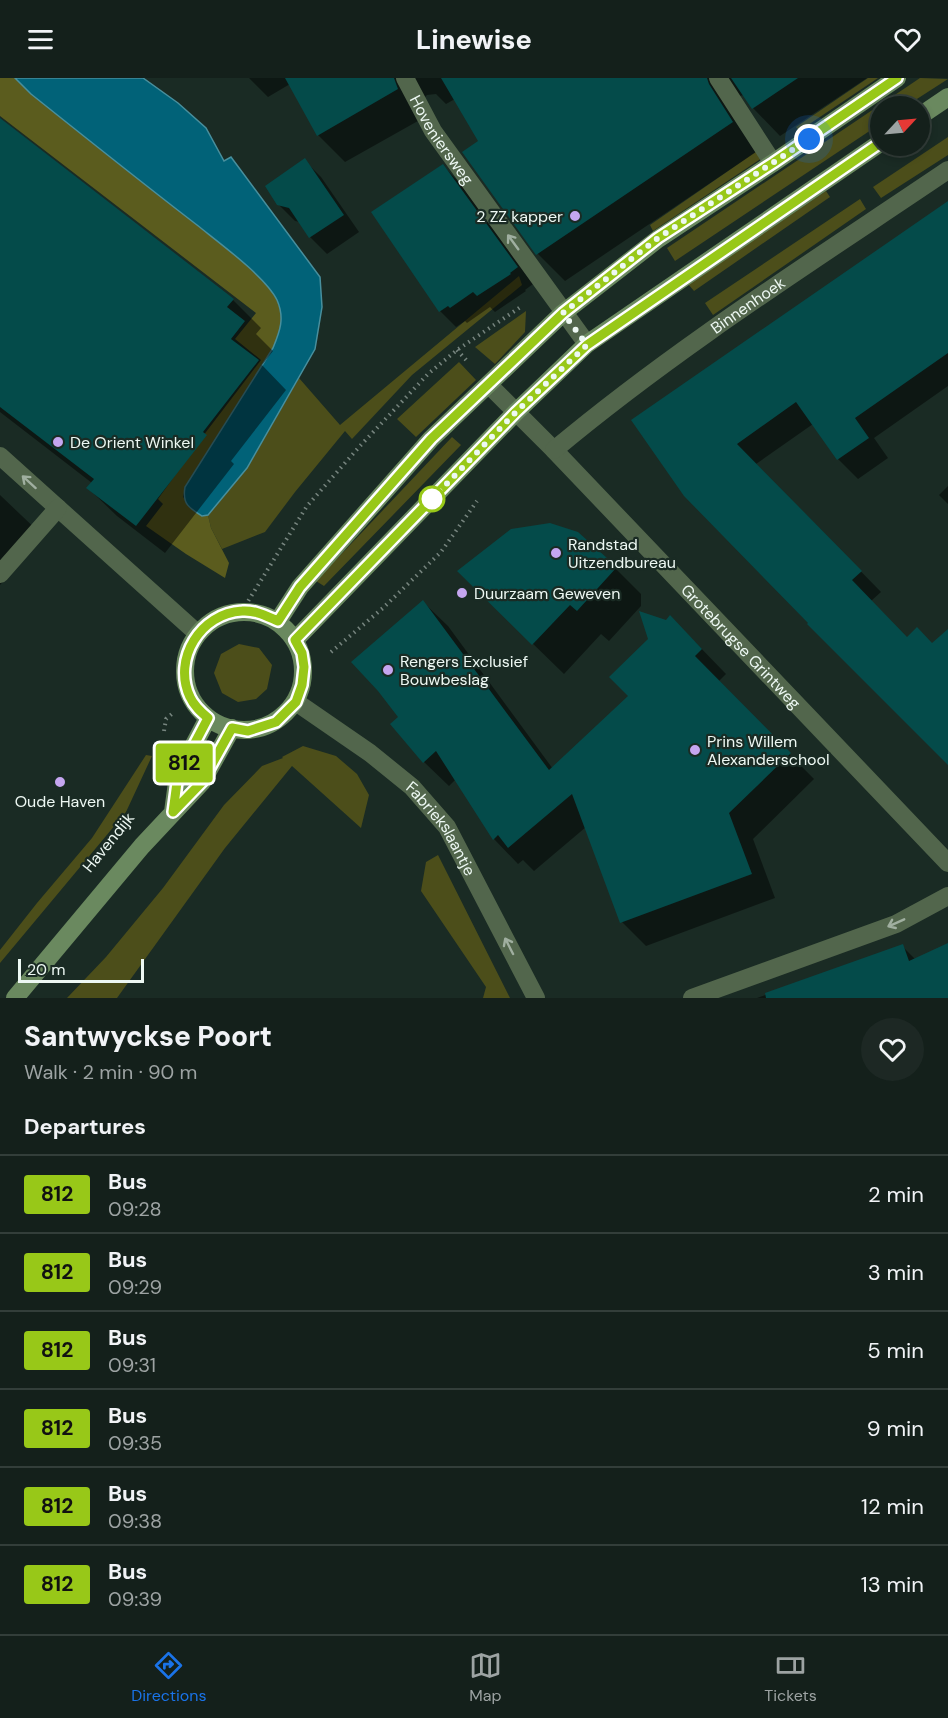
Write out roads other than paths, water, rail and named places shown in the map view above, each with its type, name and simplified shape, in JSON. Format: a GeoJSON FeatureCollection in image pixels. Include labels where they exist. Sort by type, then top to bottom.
{"type":"FeatureCollection","features":[{"type":"Feature","properties":{"kind":"main road"},"geometry":{"type":"LineString","coordinates":[[278,621],[300,587],[431,439],[563,313],[658,238],[897,78]]}},
{"type":"Feature","properties":{"kind":"main road"},"geometry":{"type":"LineString","coordinates":[[930,109],[948,97]]}},
{"type":"Feature","properties":{"kind":"main road"},"geometry":{"type":"LineString","coordinates":[[295,640],[516,412],[587,345],[870,150]]}},
{"type":"Feature","properties":{"kind":"main road"},"geometry":{"type":"LineString","coordinates":[[242,611],[260,613],[278,621],[295,640],[302,653],[304,667],[302,685],[296,702],[276,722],[248,731],[218,724],[198,710],[190,698],[186,685],[185,658],[197,633],[210,622],[225,614],[242,611]]}},
{"type":"Feature","properties":{"kind":"main road"},"geometry":{"type":"LineString","coordinates":[[173,812],[178,775],[208,718]]}},
{"type":"Feature","properties":{"kind":"main road","name":"Havendijk"},"geometry":{"type":"LineString","coordinates":[[15,998],[142,846],[202,782],[232,728]]}},
{"type":"Feature","properties":{"kind":"street","name":"Hoveniersweg"},"geometry":{"type":"LineString","coordinates":[[405,78],[433,131],[587,345]]}},
{"type":"Feature","properties":{"kind":"street"},"geometry":{"type":"LineString","coordinates":[[718,78],[773,163]]}},
{"type":"Feature","properties":{"kind":"street","name":"Binnenhoek"},"geometry":{"type":"LineString","coordinates":[[554,450],[594,417],[716,327],[948,170]]}},
{"type":"Feature","properties":{"kind":"street","name":"Grotebrugse Grintweg"},"geometry":{"type":"LineString","coordinates":[[489,385],[554,450],[948,863]]}},
{"type":"Feature","properties":{"kind":"street"},"geometry":{"type":"LineString","coordinates":[[0,456],[197,633]]}},
{"type":"Feature","properties":{"kind":"street"},"geometry":{"type":"LineString","coordinates":[[0,574],[58,508]]}},
{"type":"Feature","properties":{"kind":"street","name":"Fabriekslaantje"},"geometry":{"type":"LineString","coordinates":[[296,702],[370,753],[412,788],[447,827],[536,998]]}},
{"type":"Feature","properties":{"kind":"street"},"geometry":{"type":"LineString","coordinates":[[692,998],[896,924],[948,897]]}},
{"type":"Feature","properties":{"kind":"water"},"geometry":{"type":"Polygon","coordinates":[[[15,78],[143,78],[178,103],[206,128],[224,161],[231,157],[320,277],[322,307],[315,349],[247,468],[208,515],[202,516],[188,505],[185,498],[185,487],[273,348],[281,324],[281,313],[277,300],[263,281],[241,260],[31,94],[15,78]]]}},
{"type":"Feature","properties":{"kind":"place","name":"2 ZZ kapper"},"geometry":{"type":"Point","coordinates":[575,216]}},
{"type":"Feature","properties":{"kind":"place","name":"De Orient Winkel"},"geometry":{"type":"Point","coordinates":[58,442]}},
{"type":"Feature","properties":{"kind":"place","name":"Randstad Uitzendbureau"},"geometry":{"type":"Point","coordinates":[556,553]}},
{"type":"Feature","properties":{"kind":"place","name":"Duurzaam Geweven"},"geometry":{"type":"Point","coordinates":[462,593]}},
{"type":"Feature","properties":{"kind":"place","name":"Rengers Exclusief Bouwbeslag"},"geometry":{"type":"Point","coordinates":[388,670]}},
{"type":"Feature","properties":{"kind":"place","name":"Prins Willem Alexanderschool"},"geometry":{"type":"Point","coordinates":[695,750]}},
{"type":"Feature","properties":{"kind":"place","name":"Oude Haven"},"geometry":{"type":"Point","coordinates":[60,782]}}]}
